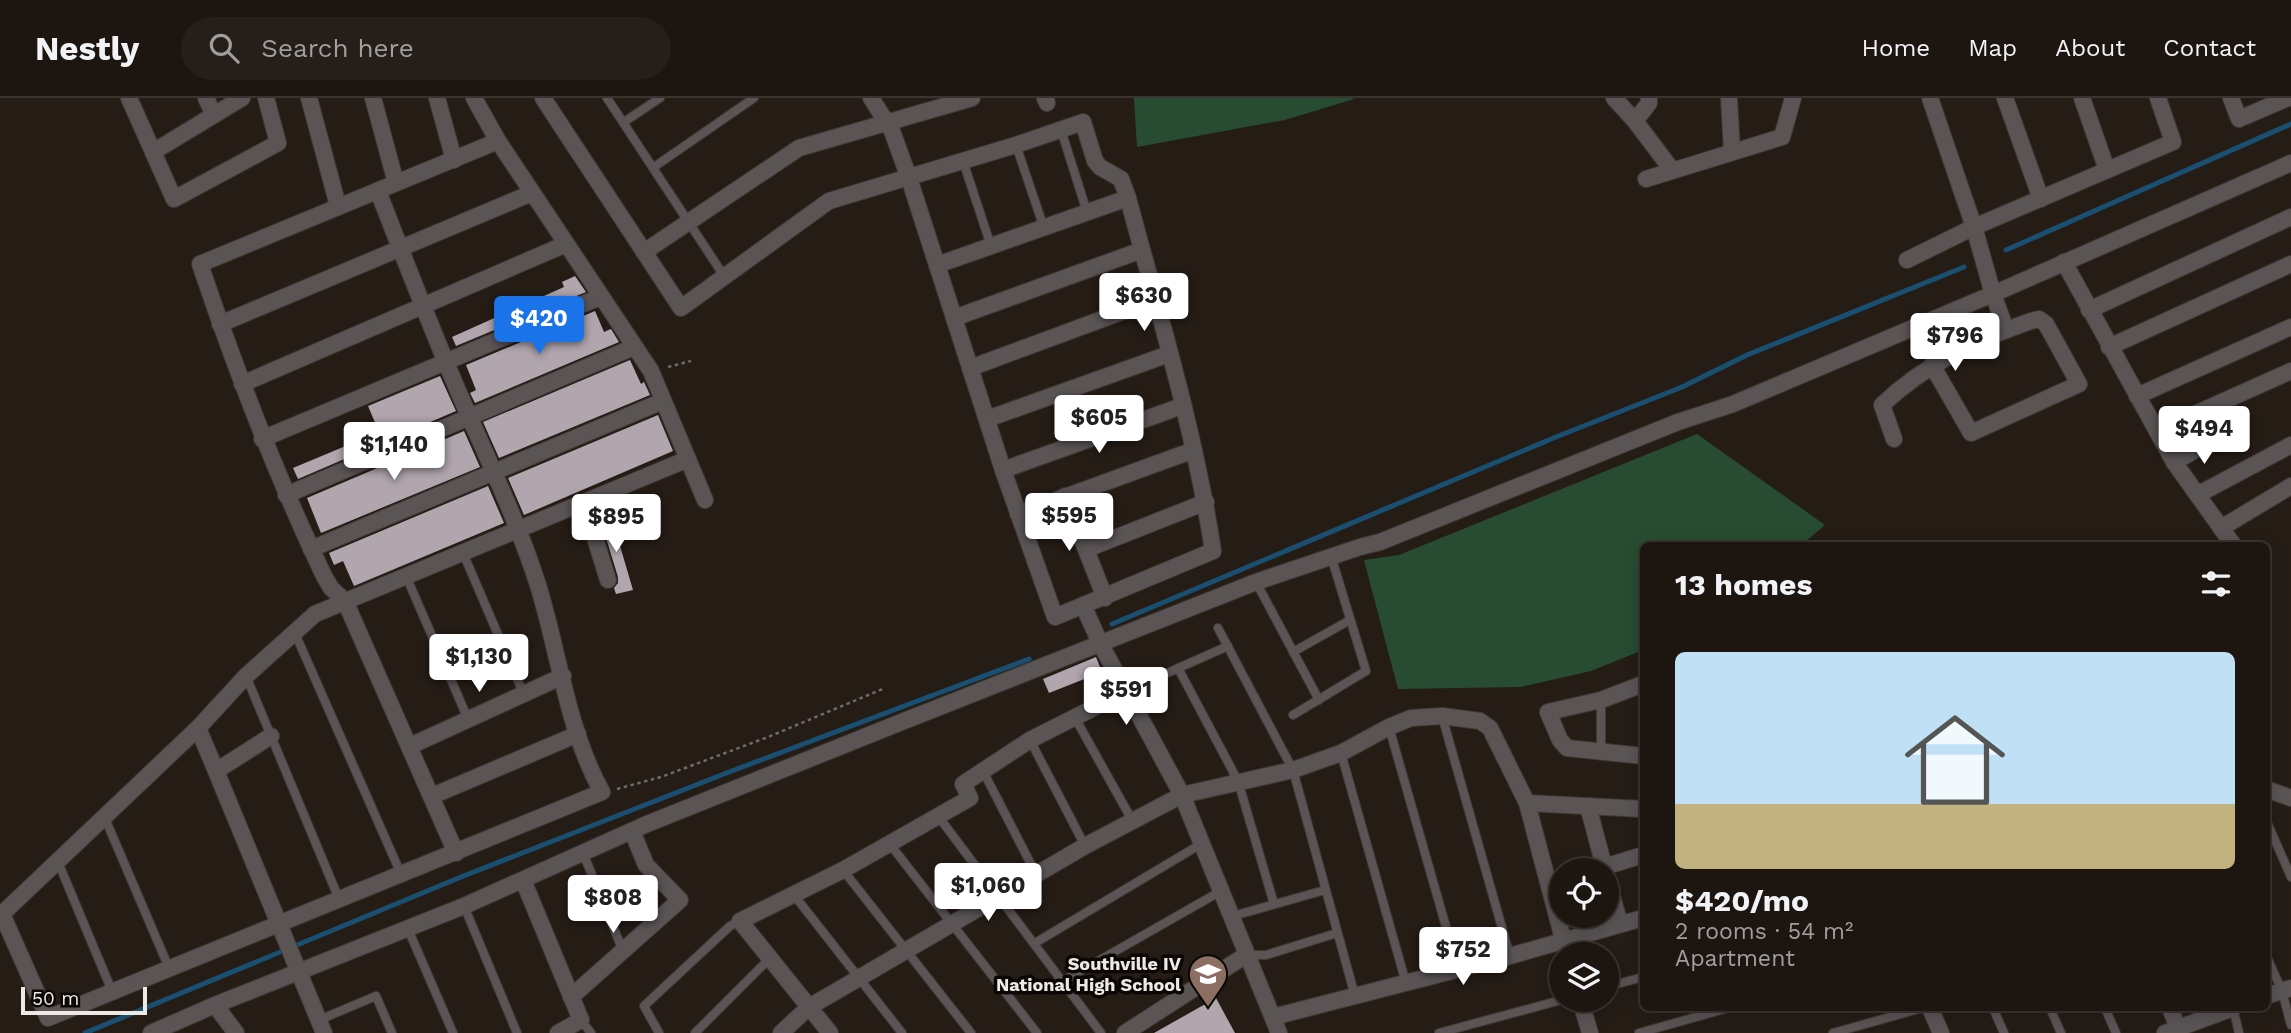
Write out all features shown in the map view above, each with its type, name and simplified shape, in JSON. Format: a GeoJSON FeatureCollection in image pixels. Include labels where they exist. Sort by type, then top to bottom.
{"type":"FeatureCollection","features":[{"type":"Feature","properties":{"kind":"street"},"geometry":{"type":"LineString","coordinates":[[129,98],[174,200],[278,143],[266,98]]}},
{"type":"Feature","properties":{"kind":"street"},"geometry":{"type":"LineString","coordinates":[[206,98],[214,115]]}},
{"type":"Feature","properties":{"kind":"street"},"geometry":{"type":"LineString","coordinates":[[153,152],[242,98]]}},
{"type":"Feature","properties":{"kind":"street"},"geometry":{"type":"LineString","coordinates":[[309,98],[338,206]]}},
{"type":"Feature","properties":{"kind":"street"},"geometry":{"type":"LineString","coordinates":[[373,98],[396,183]]}},
{"type":"Feature","properties":{"kind":"street"},"geometry":{"type":"LineString","coordinates":[[437,98],[454,160]]}},
{"type":"Feature","properties":{"kind":"street"},"geometry":{"type":"LineString","coordinates":[[474,98],[498,141],[651,371],[705,500]]}},
{"type":"Feature","properties":{"kind":"street"},"geometry":{"type":"LineString","coordinates":[[543,98],[681,308],[829,201],[909,178],[1016,145],[1083,122],[1095,161],[1121,179],[1128,198],[1194,450],[1206,502],[1213,551],[1055,617],[1003,470],[909,178],[892,131],[871,98]]}},
{"type":"Feature","properties":{"kind":"street"},"geometry":{"type":"LineString","coordinates":[[645,253],[799,148],[886,122],[937,103],[972,98]]}},
{"type":"Feature","properties":{"kind":"street"},"geometry":{"type":"LineString","coordinates":[[1614,98],[1672,170]]}},
{"type":"Feature","properties":{"kind":"street"},"geometry":{"type":"LineString","coordinates":[[1635,121],[1649,103],[1649,98]]}},
{"type":"Feature","properties":{"kind":"street"},"geometry":{"type":"LineString","coordinates":[[1729,98],[1732,152]]}},
{"type":"Feature","properties":{"kind":"street"},"geometry":{"type":"LineString","coordinates":[[1646,179],[1782,137],[1793,98]]}},
{"type":"Feature","properties":{"kind":"street"},"geometry":{"type":"LineString","coordinates":[[1930,98],[2007,330]]}},
{"type":"Feature","properties":{"kind":"street"},"geometry":{"type":"LineString","coordinates":[[2006,98],[2041,199]]}},
{"type":"Feature","properties":{"kind":"street"},"geometry":{"type":"LineString","coordinates":[[2082,98],[2108,170]]}},
{"type":"Feature","properties":{"kind":"street"},"geometry":{"type":"LineString","coordinates":[[1907,260],[1974,227],[2173,142],[2158,98]]}},
{"type":"Feature","properties":{"kind":"street"},"geometry":{"type":"LineString","coordinates":[[2231,98],[2239,119],[2288,98]]}},
{"type":"Feature","properties":{"kind":"street"},"geometry":{"type":"LineString","coordinates":[[456,853],[345,601],[331,588],[324,576],[286,495],[262,439],[200,264],[498,141]]}},
{"type":"Feature","properties":{"kind":"street"},"geometry":{"type":"LineString","coordinates":[[155,1032],[296,964],[408,929],[632,831],[1100,643],[1256,582],[1380,542],[1678,422],[1733,404],[1993,294],[2291,163]]}},
{"type":"Feature","properties":{"kind":"street"},"geometry":{"type":"LineString","coordinates":[[377,191],[446,363],[518,530],[538,584],[578,734],[593,776],[602,792],[339,899],[280,926],[48,1018],[2,914],[198,728],[246,676],[294,631],[315,614],[345,601],[463,553],[518,530],[584,502],[688,459]]}},
{"type":"Feature","properties":{"kind":"street"},"geometry":{"type":"LineString","coordinates":[[220,324],[532,193]]}},
{"type":"Feature","properties":{"kind":"street"},"geometry":{"type":"LineString","coordinates":[[937,265],[1128,198]]}},
{"type":"Feature","properties":{"kind":"street"},"geometry":{"type":"LineString","coordinates":[[2089,310],[2291,217]]}},
{"type":"Feature","properties":{"kind":"street"},"geometry":{"type":"LineString","coordinates":[[242,384],[566,244]]}},
{"type":"Feature","properties":{"kind":"street"},"geometry":{"type":"LineString","coordinates":[[954,318],[1142,250]]}},
{"type":"Feature","properties":{"kind":"street"},"geometry":{"type":"LineString","coordinates":[[2064,262],[2174,462],[2231,542]]}},
{"type":"Feature","properties":{"kind":"street"},"geometry":{"type":"LineString","coordinates":[[2109,348],[2291,264]]}},
{"type":"Feature","properties":{"kind":"street"},"geometry":{"type":"LineString","coordinates":[[262,439],[600,297]]}},
{"type":"Feature","properties":{"kind":"street"},"geometry":{"type":"LineString","coordinates":[[970,368],[1154,300]]}},
{"type":"Feature","properties":{"kind":"street"},"geometry":{"type":"LineString","coordinates":[[1894,439],[1882,405],[1931,365],[2007,330],[2039,319],[2046,324],[2079,384],[1971,433],[1931,365]]}},
{"type":"Feature","properties":{"kind":"street"},"geometry":{"type":"LineString","coordinates":[[2137,396],[2291,327]]}},
{"type":"Feature","properties":{"kind":"street"},"geometry":{"type":"LineString","coordinates":[[286,495],[634,347]]}},
{"type":"Feature","properties":{"kind":"street"},"geometry":{"type":"LineString","coordinates":[[987,419],[1168,354]]}},
{"type":"Feature","properties":{"kind":"street"},"geometry":{"type":"LineString","coordinates":[[2157,431],[2291,371]]}},
{"type":"Feature","properties":{"kind":"street"},"geometry":{"type":"LineString","coordinates":[[311,549],[663,401]]}},
{"type":"Feature","properties":{"kind":"street"},"geometry":{"type":"LineString","coordinates":[[1003,470],[1182,406]]}},
{"type":"Feature","properties":{"kind":"street"},"geometry":{"type":"LineString","coordinates":[[2174,462],[2217,438]]}},
{"type":"Feature","properties":{"kind":"street"},"geometry":{"type":"LineString","coordinates":[[2199,494],[2291,445]]}},
{"type":"Feature","properties":{"kind":"street"},"geometry":{"type":"LineString","coordinates":[[1018,514],[1194,450]]}},
{"type":"Feature","properties":{"kind":"street"},"geometry":{"type":"LineString","coordinates":[[2221,528],[2291,486]]}},
{"type":"Feature","properties":{"kind":"street"},"geometry":{"type":"LineString","coordinates":[[1065,496],[1105,598]]}},
{"type":"Feature","properties":{"kind":"street"},"geometry":{"type":"LineString","coordinates":[[584,502],[608,580]]}},
{"type":"Feature","properties":{"kind":"street"},"geometry":{"type":"LineString","coordinates":[[1087,549],[1206,502]]}},
{"type":"Feature","properties":{"kind":"street"},"geometry":{"type":"LineString","coordinates":[[1083,606],[1100,643],[1182,794],[1279,1033]]}},
{"type":"Feature","properties":{"kind":"street"},"geometry":{"type":"LineString","coordinates":[[410,746],[563,677]]}},
{"type":"Feature","properties":{"kind":"street"},"geometry":{"type":"LineString","coordinates":[[1640,685],[1601,700],[1548,712],[1563,745],[1567,748],[1640,756]]}},
{"type":"Feature","properties":{"kind":"street"},"geometry":{"type":"LineString","coordinates":[[830,1033],[740,921],[843,870],[970,798],[963,784],[1030,740],[1127,691]]}},
{"type":"Feature","properties":{"kind":"street"},"geometry":{"type":"LineString","coordinates":[[781,1033],[810,1007],[1036,874],[1182,794],[1293,770],[1341,753],[1411,718],[1442,716],[1480,721],[1490,728],[1527,803],[1565,942]]}},
{"type":"Feature","properties":{"kind":"street"},"geometry":{"type":"LineString","coordinates":[[198,728],[321,1027]]}},
{"type":"Feature","properties":{"kind":"street"},"geometry":{"type":"LineString","coordinates":[[432,796],[578,734]]}},
{"type":"Feature","properties":{"kind":"street"},"geometry":{"type":"LineString","coordinates":[[216,771],[271,736]]}},
{"type":"Feature","properties":{"kind":"street"},"geometry":{"type":"LineString","coordinates":[[2270,790],[2291,798]]}},
{"type":"Feature","properties":{"kind":"street"},"geometry":{"type":"LineString","coordinates":[[1527,803],[1640,809]]}},
{"type":"Feature","properties":{"kind":"street"},"geometry":{"type":"LineString","coordinates":[[1588,806],[1602,858]]}},
{"type":"Feature","properties":{"kind":"street"},"geometry":{"type":"LineString","coordinates":[[571,997],[680,900],[646,865],[632,831]]}},
{"type":"Feature","properties":{"kind":"street"},"geometry":{"type":"LineString","coordinates":[[1619,865],[1640,856]]}},
{"type":"Feature","properties":{"kind":"street"},"geometry":{"type":"LineString","coordinates":[[523,880],[571,997],[586,1026],[558,1033]]}},
{"type":"Feature","properties":{"kind":"street"},"geometry":{"type":"LineString","coordinates":[[1578,942],[1640,919]]}},
{"type":"Feature","properties":{"kind":"street"},"geometry":{"type":"LineString","coordinates":[[1273,1017],[1510,956],[1549,950]]}},
{"type":"Feature","properties":{"kind":"street"},"geometry":{"type":"LineString","coordinates":[[1125,1033],[1246,955]]}},
{"type":"Feature","properties":{"kind":"street"},"geometry":{"type":"LineString","coordinates":[[215,1004],[236,1033]]}},
{"type":"Feature","properties":{"kind":"street"},"geometry":{"type":"LineString","coordinates":[[1931,1011],[1941,1033]]}},
{"type":"Feature","properties":{"kind":"street"},"geometry":{"type":"LineString","coordinates":[[2171,1011],[2174,1031],[2225,1011]]}},
{"type":"Feature","properties":{"kind":"street"},"geometry":{"type":"LineString","coordinates":[[1584,1012],[1590,1033]]}},
{"type":"Feature","properties":{"kind":"lane"},"geometry":{"type":"LineString","coordinates":[[607,98],[724,276]]}},
{"type":"Feature","properties":{"kind":"lane"},"geometry":{"type":"LineString","coordinates":[[624,122],[660,98]]}},
{"type":"Feature","properties":{"kind":"lane"},"geometry":{"type":"LineString","coordinates":[[654,167],[754,98]]}},
{"type":"Feature","properties":{"kind":"lane"},"geometry":{"type":"LineString","coordinates":[[1062,130],[1087,212]]}},
{"type":"Feature","properties":{"kind":"lane"},"geometry":{"type":"LineString","coordinates":[[1016,145],[1044,228]]}},
{"type":"Feature","properties":{"kind":"lane"},"geometry":{"type":"LineString","coordinates":[[963,161],[991,246]]}},
{"type":"Feature","properties":{"kind":"lane"},"geometry":{"type":"LineString","coordinates":[[463,553],[524,695]]}},
{"type":"Feature","properties":{"kind":"lane"},"geometry":{"type":"LineString","coordinates":[[1293,716],[1366,671],[1331,556]]}},
{"type":"Feature","properties":{"kind":"lane"},"geometry":{"type":"LineString","coordinates":[[406,576],[468,719]]}},
{"type":"Feature","properties":{"kind":"lane"},"geometry":{"type":"LineString","coordinates":[[1256,582],[1319,700]]}},
{"type":"Feature","properties":{"kind":"lane"},"geometry":{"type":"LineString","coordinates":[[1293,652],[1350,620]]}},
{"type":"Feature","properties":{"kind":"lane"},"geometry":{"type":"LineString","coordinates":[[1219,628],[1293,770],[1354,996]]}},
{"type":"Feature","properties":{"kind":"lane"},"geometry":{"type":"LineString","coordinates":[[294,631],[401,874]]}},
{"type":"Feature","properties":{"kind":"lane"},"geometry":{"type":"LineString","coordinates":[[1127,691],[1228,646]]}},
{"type":"Feature","properties":{"kind":"lane"},"geometry":{"type":"LineString","coordinates":[[1178,668],[1238,781],[1274,904]]}},
{"type":"Feature","properties":{"kind":"lane"},"geometry":{"type":"LineString","coordinates":[[246,676],[339,899]]}},
{"type":"Feature","properties":{"kind":"lane"},"geometry":{"type":"LineString","coordinates":[[1601,700],[1601,753]]}},
{"type":"Feature","properties":{"kind":"lane"},"geometry":{"type":"LineString","coordinates":[[1074,716],[1132,820]]}},
{"type":"Feature","properties":{"kind":"lane"},"geometry":{"type":"LineString","coordinates":[[1442,716],[1510,956]]}},
{"type":"Feature","properties":{"kind":"lane"},"geometry":{"type":"LineString","coordinates":[[1389,727],[1458,969]]}},
{"type":"Feature","properties":{"kind":"lane"},"geometry":{"type":"LineString","coordinates":[[1030,740],[1085,846]]}},
{"type":"Feature","properties":{"kind":"lane"},"geometry":{"type":"LineString","coordinates":[[1341,753],[1406,983]]}},
{"type":"Feature","properties":{"kind":"lane"},"geometry":{"type":"LineString","coordinates":[[983,771],[1036,874]]}},
{"type":"Feature","properties":{"kind":"lane"},"geometry":{"type":"LineString","coordinates":[[104,816],[169,968]]}},
{"type":"Feature","properties":{"kind":"lane"},"geometry":{"type":"LineString","coordinates":[[938,816],[1101,1033]]}},
{"type":"Feature","properties":{"kind":"lane"},"geometry":{"type":"LineString","coordinates":[[2270,829],[2291,877]]}},
{"type":"Feature","properties":{"kind":"lane"},"geometry":{"type":"LineString","coordinates":[[889,843],[1037,1033]]}},
{"type":"Feature","properties":{"kind":"lane"},"geometry":{"type":"LineString","coordinates":[[1035,943],[1201,844]]}},
{"type":"Feature","properties":{"kind":"lane"},"geometry":{"type":"LineString","coordinates":[[583,853],[623,951]]}},
{"type":"Feature","properties":{"kind":"lane"},"geometry":{"type":"LineString","coordinates":[[58,861],[113,991]]}},
{"type":"Feature","properties":{"kind":"lane"},"geometry":{"type":"LineString","coordinates":[[843,870],[971,1033]]}},
{"type":"Feature","properties":{"kind":"lane"},"geometry":{"type":"LineString","coordinates":[[1233,916],[1325,890]]}},
{"type":"Feature","properties":{"kind":"lane"},"geometry":{"type":"LineString","coordinates":[[1063,981],[1222,891]]}},
{"type":"Feature","properties":{"kind":"lane"},"geometry":{"type":"LineString","coordinates":[[794,894],[902,1033]]}},
{"type":"Feature","properties":{"kind":"lane"},"geometry":{"type":"LineString","coordinates":[[464,906],[517,1033]]}},
{"type":"Feature","properties":{"kind":"lane"},"geometry":{"type":"LineString","coordinates":[[659,1033],[645,1006],[730,926],[740,921]]}},
{"type":"Feature","properties":{"kind":"lane"},"geometry":{"type":"LineString","coordinates":[[408,929],[453,1033]]}},
{"type":"Feature","properties":{"kind":"lane"},"geometry":{"type":"LineString","coordinates":[[1246,955],[1266,955],[1337,933]]}},
{"type":"Feature","properties":{"kind":"lane"},"geometry":{"type":"LineString","coordinates":[[695,1033],[770,958]]}},
{"type":"Feature","properties":{"kind":"lane"},"geometry":{"type":"LineString","coordinates":[[2270,966],[2291,1025]]}},
{"type":"Feature","properties":{"kind":"lane"},"geometry":{"type":"LineString","coordinates":[[1619,984],[1640,978]]}},
{"type":"Feature","properties":{"kind":"lane"},"geometry":{"type":"LineString","coordinates":[[321,1027],[376,996],[392,1033]]}},
{"type":"Feature","properties":{"kind":"lane"},"geometry":{"type":"LineString","coordinates":[[1439,1033],[1549,1003]]}},
{"type":"Feature","properties":{"kind":"lane"},"geometry":{"type":"LineString","coordinates":[[1639,1033],[1717,1011]]}},
{"type":"Feature","properties":{"kind":"lane"},"geometry":{"type":"LineString","coordinates":[[1833,1033],[1911,1011]]}},
{"type":"Feature","properties":{"kind":"lane"},"geometry":{"type":"LineString","coordinates":[[1994,1011],[2004,1033]]}},
{"type":"Feature","properties":{"kind":"lane"},"geometry":{"type":"LineString","coordinates":[[2051,1011],[2061,1033]]}},
{"type":"Feature","properties":{"kind":"lane"},"geometry":{"type":"LineString","coordinates":[[2106,1011],[2116,1033]]}},
{"type":"Feature","properties":{"kind":"lane"},"geometry":{"type":"LineString","coordinates":[[2234,1011],[2239,1033]]}},
{"type":"Feature","properties":{"kind":"path"},"geometry":{"type":"LineString","coordinates":[[651,371],[691,361]]}},
{"type":"Feature","properties":{"kind":"path"},"geometry":{"type":"LineString","coordinates":[[602,792],[673,773],[885,688]]}},
{"type":"Feature","properties":{"kind":"green space"},"geometry":{"type":"Polygon","coordinates":[[[1134,98],[1354,99],[1285,120],[1137,147],[1134,98]]]}},
{"type":"Feature","properties":{"kind":"green space"},"geometry":{"type":"Polygon","coordinates":[[[1697,434],[1825,525],[1805,542],[1640,542],[1640,651],[1591,671],[1521,687],[1398,689],[1364,560],[1399,555],[1697,434]]]}},
{"type":"Feature","properties":{"kind":"building"},"geometry":{"type":"Polygon","coordinates":[[[575,276],[586,292],[456,346],[452,337],[564,287],[562,282],[575,276]]]}},
{"type":"Feature","properties":{"kind":"building"},"geometry":{"type":"Polygon","coordinates":[[[595,311],[604,332],[611,329],[619,342],[475,403],[470,393],[476,390],[466,365],[595,311]]]}},
{"type":"Feature","properties":{"kind":"building"},"geometry":{"type":"Polygon","coordinates":[[[630,360],[641,384],[644,382],[650,395],[499,458],[483,422],[630,360]]]}},
{"type":"Feature","properties":{"kind":"building"},"geometry":{"type":"Polygon","coordinates":[[[440,376],[456,411],[298,479],[293,468],[379,432],[368,406],[440,376]]]}},
{"type":"Feature","properties":{"kind":"building"},"geometry":{"type":"Polygon","coordinates":[[[658,415],[673,451],[524,515],[508,478],[658,415]]]}},
{"type":"Feature","properties":{"kind":"building"},"geometry":{"type":"Polygon","coordinates":[[[464,431],[480,467],[321,533],[307,498],[464,431]]]}},
{"type":"Feature","properties":{"kind":"building"},"geometry":{"type":"Polygon","coordinates":[[[488,486],[504,523],[354,586],[343,561],[334,565],[329,553],[488,486]]]}},
{"type":"Feature","properties":{"kind":"building"},"geometry":{"type":"Polygon","coordinates":[[[610,512],[633,590],[616,594],[614,588],[618,577],[599,515],[610,512]]]}},
{"type":"Feature","properties":{"kind":"building"},"geometry":{"type":"Polygon","coordinates":[[[1096,657],[1102,672],[1049,693],[1043,679],[1096,657]]]}},
{"type":"Feature","properties":{"kind":"building"},"geometry":{"type":"Polygon","coordinates":[[[1216,998],[1235,1033],[1154,1033],[1216,998]]]}},
{"type":"Feature","properties":{"kind":"waterway"},"geometry":{"type":"LineString","coordinates":[[2006,250],[2291,124]]}},
{"type":"Feature","properties":{"kind":"waterway"},"geometry":{"type":"LineString","coordinates":[[1112,624],[1556,437],[1682,387],[1747,355],[1964,267]]}},
{"type":"Feature","properties":{"kind":"waterway"},"geometry":{"type":"LineString","coordinates":[[85,1033],[461,877],[1029,659]]}},
{"type":"Feature","properties":{"kind":"place","name":"Southville IV National High School"},"geometry":{"type":"Point","coordinates":[1208,1008]}}]}
